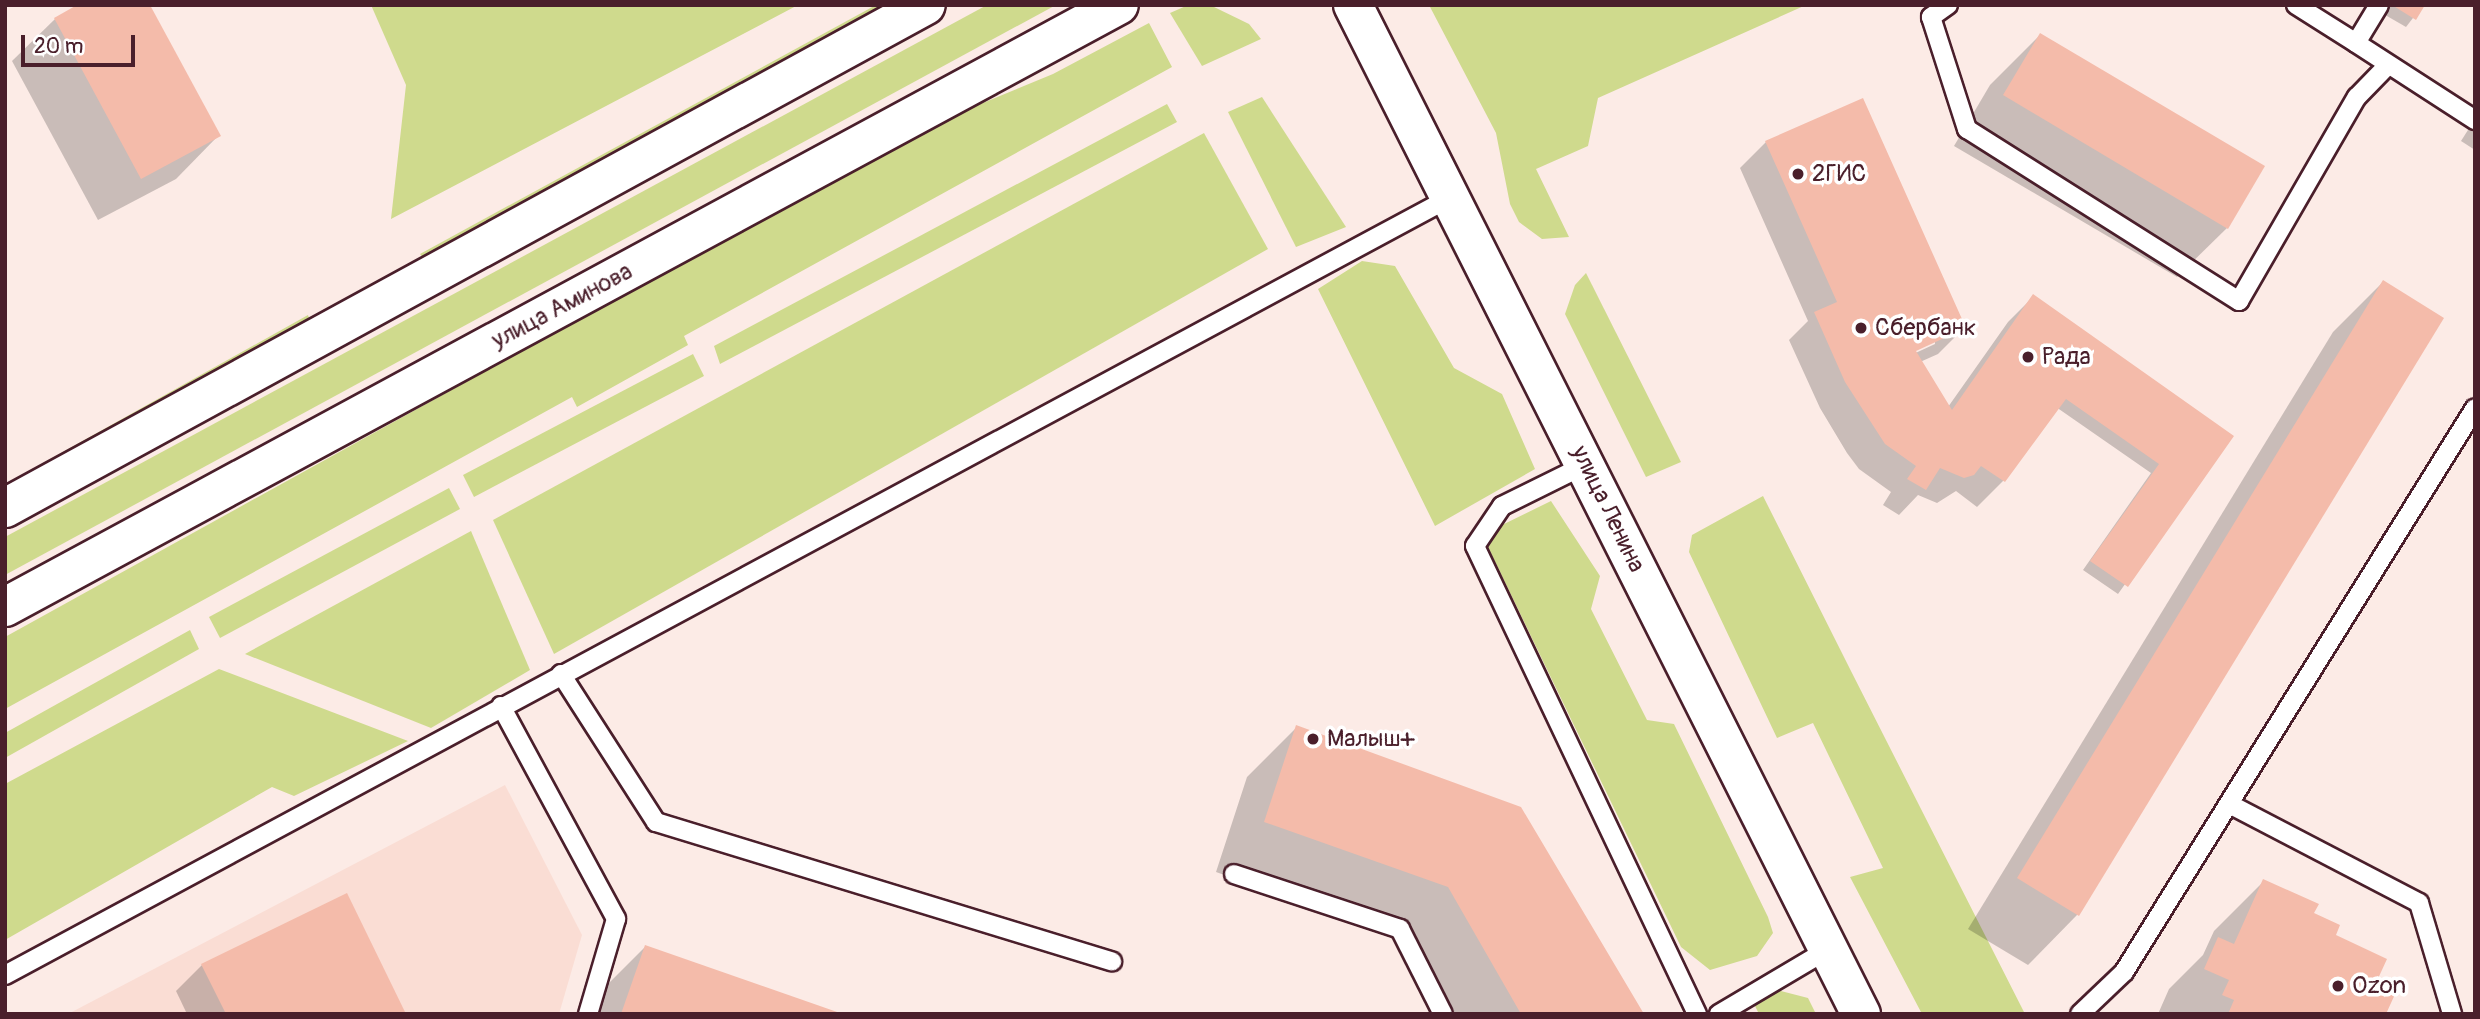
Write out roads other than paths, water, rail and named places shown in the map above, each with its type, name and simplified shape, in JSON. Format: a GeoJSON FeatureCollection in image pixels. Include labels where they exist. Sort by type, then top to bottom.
{"type":"FeatureCollection","features":[{"type":"Feature","properties":{"kind":"street"},"geometry":{"type":"LineString","coordinates":[[7,504],[926,5]]}},
{"type":"Feature","properties":{"kind":"street","name":"улица Аминова"},"geometry":{"type":"LineString","coordinates":[[5,607],[1119,5]]}},
{"type":"Feature","properties":{"kind":"street","name":"улица Ленина"},"geometry":{"type":"LineString","coordinates":[[1353,5],[1587,464],[1861,1014]]}},
{"type":"Feature","properties":{"kind":"lane"},"geometry":{"type":"LineString","coordinates":[[1948,5],[1931,17],[1966,130],[2239,301],[2357,97],[2388,65]]}},
{"type":"Feature","properties":{"kind":"lane"},"geometry":{"type":"LineString","coordinates":[[2296,5],[2475,120]]}},
{"type":"Feature","properties":{"kind":"lane"},"geometry":{"type":"LineString","coordinates":[[2356,43],[2379,5]]}},
{"type":"Feature","properties":{"kind":"lane"},"geometry":{"type":"LineString","coordinates":[[5,975],[1451,197]]}},
{"type":"Feature","properties":{"kind":"lane"},"geometry":{"type":"LineString","coordinates":[[2080,1014],[2124,972],[2231,805],[2475,408]]}},
{"type":"Feature","properties":{"kind":"lane"},"geometry":{"type":"LineString","coordinates":[[1587,464],[1502,506],[1475,547],[1697,1014]]}},
{"type":"Feature","properties":{"kind":"lane"},"geometry":{"type":"LineString","coordinates":[[561,674],[656,822],[1112,961]]}},
{"type":"Feature","properties":{"kind":"lane"},"geometry":{"type":"LineString","coordinates":[[501,706],[616,919],[588,1014]]}},
{"type":"Feature","properties":{"kind":"lane"},"geometry":{"type":"LineString","coordinates":[[2231,805],[2419,903],[2452,1014]]}},
{"type":"Feature","properties":{"kind":"lane"},"geometry":{"type":"LineString","coordinates":[[1234,874],[1400,929],[1443,1014]]}},
{"type":"Feature","properties":{"kind":"lane"},"geometry":{"type":"LineString","coordinates":[[1719,1014],[1829,949]]}},
{"type":"Feature","properties":{"kind":"place","name":"2ГИС"},"geometry":{"type":"Point","coordinates":[1798,174]}},
{"type":"Feature","properties":{"kind":"place","name":"Сбербанк"},"geometry":{"type":"Point","coordinates":[1861,328]}},
{"type":"Feature","properties":{"kind":"place","name":"Рада"},"geometry":{"type":"Point","coordinates":[2028,357]}},
{"type":"Feature","properties":{"kind":"place","name":"Малыш+"},"geometry":{"type":"Point","coordinates":[1313,739]}},
{"type":"Feature","properties":{"kind":"place","name":"Ozon"},"geometry":{"type":"Point","coordinates":[2338,986]}}]}
